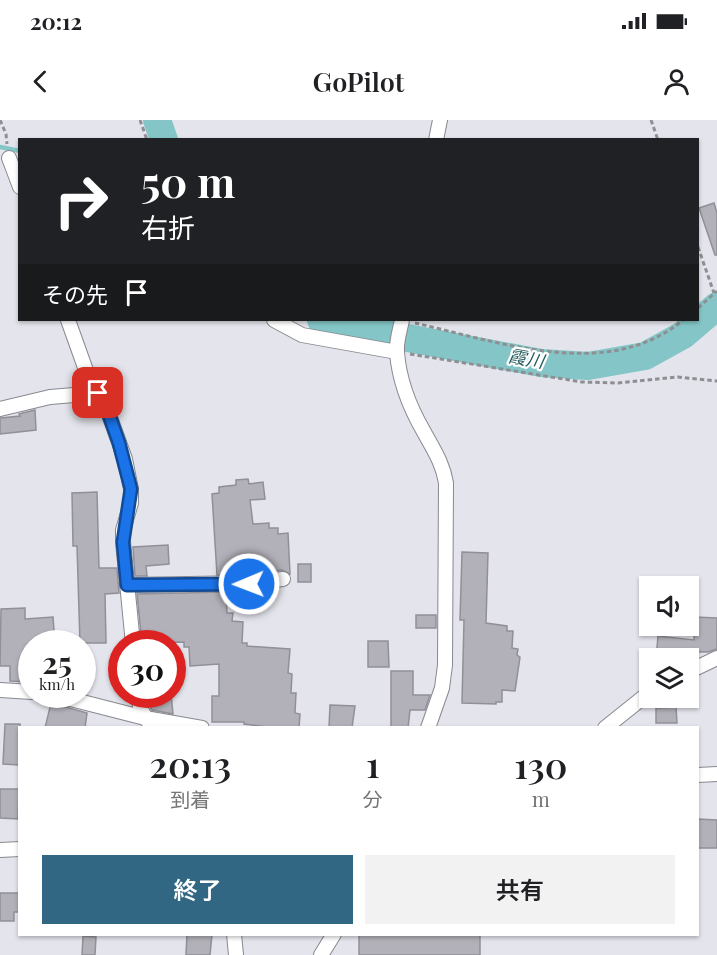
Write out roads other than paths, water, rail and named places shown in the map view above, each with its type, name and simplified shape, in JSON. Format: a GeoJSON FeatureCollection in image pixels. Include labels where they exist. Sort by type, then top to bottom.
{"type":"FeatureCollection","features":[{"type":"Feature","properties":{"kind":"street"},"geometry":{"type":"LineString","coordinates":[[436,138],[440,120]]}},
{"type":"Feature","properties":{"kind":"street"},"geometry":{"type":"LineString","coordinates":[[10,159],[18,181]]}},
{"type":"Feature","properties":{"kind":"street"},"geometry":{"type":"LineString","coordinates":[[68,321],[88,376],[110,419],[124,459],[131,489],[123,542],[132,630]]}},
{"type":"Feature","properties":{"kind":"street"},"geometry":{"type":"LineString","coordinates":[[276,321],[303,335],[397,348]]}},
{"type":"Feature","properties":{"kind":"street"},"geometry":{"type":"LineString","coordinates":[[401,322],[397,348],[407,398],[444,467],[446,483],[445,665],[442,688],[429,726]]}},
{"type":"Feature","properties":{"kind":"street"},"geometry":{"type":"LineString","coordinates":[[0,409],[50,397],[98,393]]}},
{"type":"Feature","properties":{"kind":"street"},"geometry":{"type":"LineString","coordinates":[[127,585],[249,584],[283,579]]}},
{"type":"Feature","properties":{"kind":"street"},"geometry":{"type":"LineString","coordinates":[[699,667],[717,658]]}},
{"type":"Feature","properties":{"kind":"street"},"geometry":{"type":"LineString","coordinates":[[0,690],[18,691]]}},
{"type":"Feature","properties":{"kind":"street"},"geometry":{"type":"LineString","coordinates":[[608,726],[639,701]]}},
{"type":"Feature","properties":{"kind":"street"},"geometry":{"type":"LineString","coordinates":[[96,707],[148,723],[180,726]]}},
{"type":"Feature","properties":{"kind":"street"},"geometry":{"type":"LineString","coordinates":[[140,708],[148,723]]}},
{"type":"Feature","properties":{"kind":"street"},"geometry":{"type":"LineString","coordinates":[[699,775],[717,774]]}},
{"type":"Feature","properties":{"kind":"street"},"geometry":{"type":"LineString","coordinates":[[0,850],[18,849]]}},
{"type":"Feature","properties":{"kind":"street"},"geometry":{"type":"LineString","coordinates":[[234,936],[236,955]]}},
{"type":"Feature","properties":{"kind":"street"},"geometry":{"type":"LineString","coordinates":[[321,955],[333,936]]}},
{"type":"Feature","properties":{"kind":"waterway","name":"霞川"},"geometry":{"type":"LineString","coordinates":[[157,120],[163,138]]}},
{"type":"Feature","properties":{"kind":"waterway"},"geometry":{"type":"LineString","coordinates":[[0,147],[18,151]]}},
{"type":"Feature","properties":{"kind":"waterway","name":"霞川"},"geometry":{"type":"LineString","coordinates":[[324,321],[541,363],[588,366],[645,356],[683,335],[717,306]]}}]}
